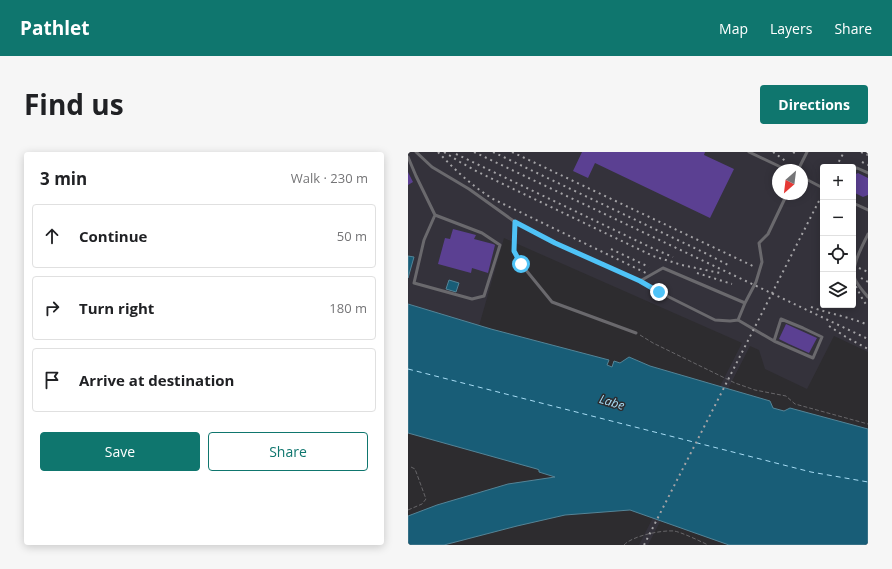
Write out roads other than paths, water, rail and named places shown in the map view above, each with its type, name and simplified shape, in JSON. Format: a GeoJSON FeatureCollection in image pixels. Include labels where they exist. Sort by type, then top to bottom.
{"type":"FeatureCollection","features":[{"type":"Feature","properties":{"kind":"lane"},"geometry":{"type":"LineString","coordinates":[[416,152],[432,167],[469,189],[515,222],[555,243],[640,281],[715,320],[738,320],[774,341],[812,358],[822,337],[781,319],[774,341]]}},
{"type":"Feature","properties":{"kind":"lane"},"geometry":{"type":"LineString","coordinates":[[749,152],[774,164]]}},
{"type":"Feature","properties":{"kind":"lane"},"geometry":{"type":"LineString","coordinates":[[801,164],[807,152]]}},
{"type":"Feature","properties":{"kind":"lane"},"geometry":{"type":"LineString","coordinates":[[408,158],[435,215],[482,232],[500,245],[484,296],[472,299],[414,283],[424,240],[435,215]]}},
{"type":"Feature","properties":{"kind":"lane"},"geometry":{"type":"LineString","coordinates":[[856,168],[868,173]]}},
{"type":"Feature","properties":{"kind":"lane"},"geometry":{"type":"LineString","coordinates":[[808,180],[820,186]]}},
{"type":"Feature","properties":{"kind":"lane"},"geometry":{"type":"LineString","coordinates":[[738,320],[756,282],[762,262],[759,243],[768,234],[784,200]]}},
{"type":"Feature","properties":{"kind":"lane"},"geometry":{"type":"LineString","coordinates":[[856,204],[868,210]]}},
{"type":"Feature","properties":{"kind":"lane"},"geometry":{"type":"LineString","coordinates":[[515,222],[514,251],[521,264],[552,302],[636,333]]}},
{"type":"Feature","properties":{"kind":"lane"},"geometry":{"type":"LineString","coordinates":[[868,234],[855,262],[854,277],[860,289],[868,297]]}},
{"type":"Feature","properties":{"kind":"lane"},"geometry":{"type":"LineString","coordinates":[[640,281],[663,268],[745,303]]}},
{"type":"Feature","properties":{"kind":"water"},"geometry":{"type":"Polygon","coordinates":[[[408,256],[414,257],[408,278],[408,256]]]}},
{"type":"Feature","properties":{"kind":"water"},"geometry":{"type":"Polygon","coordinates":[[[449,280],[459,283],[456,292],[446,289],[449,280]]]}},
{"type":"Feature","properties":{"kind":"water","name":"Labe"},"geometry":{"type":"Polygon","coordinates":[[[408,304],[491,329],[609,360],[607,365],[612,367],[614,361],[620,363],[629,357],[650,366],[770,401],[773,408],[784,411],[790,408],[868,429],[868,545],[729,545],[630,510],[565,515],[444,545],[408,545],[408,516],[437,505],[508,484],[555,477],[539,472],[537,469],[408,433],[408,304]]]}},
{"type":"Feature","properties":{"kind":"railway"},"geometry":{"type":"LineString","coordinates":[[438,152],[478,189],[493,199],[646,273]]}},
{"type":"Feature","properties":{"kind":"railway"},"geometry":{"type":"LineString","coordinates":[[444,152],[478,172],[653,256],[682,265],[720,273]]}},
{"type":"Feature","properties":{"kind":"railway"},"geometry":{"type":"LineString","coordinates":[[474,152],[868,339]]}},
{"type":"Feature","properties":{"kind":"railway"},"geometry":{"type":"LineString","coordinates":[[493,152],[728,265]]}},
{"type":"Feature","properties":{"kind":"railway"},"geometry":{"type":"LineString","coordinates":[[512,152],[755,267]]}},
{"type":"Feature","properties":{"kind":"railway"},"geometry":{"type":"LineString","coordinates":[[773,152],[787,162]]}},
{"type":"Feature","properties":{"kind":"railway"},"geometry":{"type":"LineString","coordinates":[[793,152],[798,155]]}},
{"type":"Feature","properties":{"kind":"railway"},"geometry":{"type":"LineString","coordinates":[[838,164],[844,152]]}},
{"type":"Feature","properties":{"kind":"railway"},"geometry":{"type":"LineString","coordinates":[[861,152],[868,155]]}},
{"type":"Feature","properties":{"kind":"railway"},"geometry":{"type":"LineString","coordinates":[[456,154],[673,257]]}},
{"type":"Feature","properties":{"kind":"railway"},"geometry":{"type":"LineString","coordinates":[[862,162],[868,165]]}},
{"type":"Feature","properties":{"kind":"railway"},"geometry":{"type":"LineString","coordinates":[[644,545],[820,199]]}},
{"type":"Feature","properties":{"kind":"railway"},"geometry":{"type":"LineString","coordinates":[[611,249],[649,267]]}},
{"type":"Feature","properties":{"kind":"railway"},"geometry":{"type":"LineString","coordinates":[[859,268],[868,272]]}},
{"type":"Feature","properties":{"kind":"railway"},"geometry":{"type":"LineString","coordinates":[[697,273],[732,284]]}},
{"type":"Feature","properties":{"kind":"railway"},"geometry":{"type":"LineString","coordinates":[[861,278],[868,282]]}},
{"type":"Feature","properties":{"kind":"railway"},"geometry":{"type":"LineString","coordinates":[[856,287],[868,307]]}},
{"type":"Feature","properties":{"kind":"railway"},"geometry":{"type":"LineString","coordinates":[[811,307],[868,325]]}},
{"type":"Feature","properties":{"kind":"railway"},"geometry":{"type":"LineString","coordinates":[[829,326],[868,349]]}}]}
